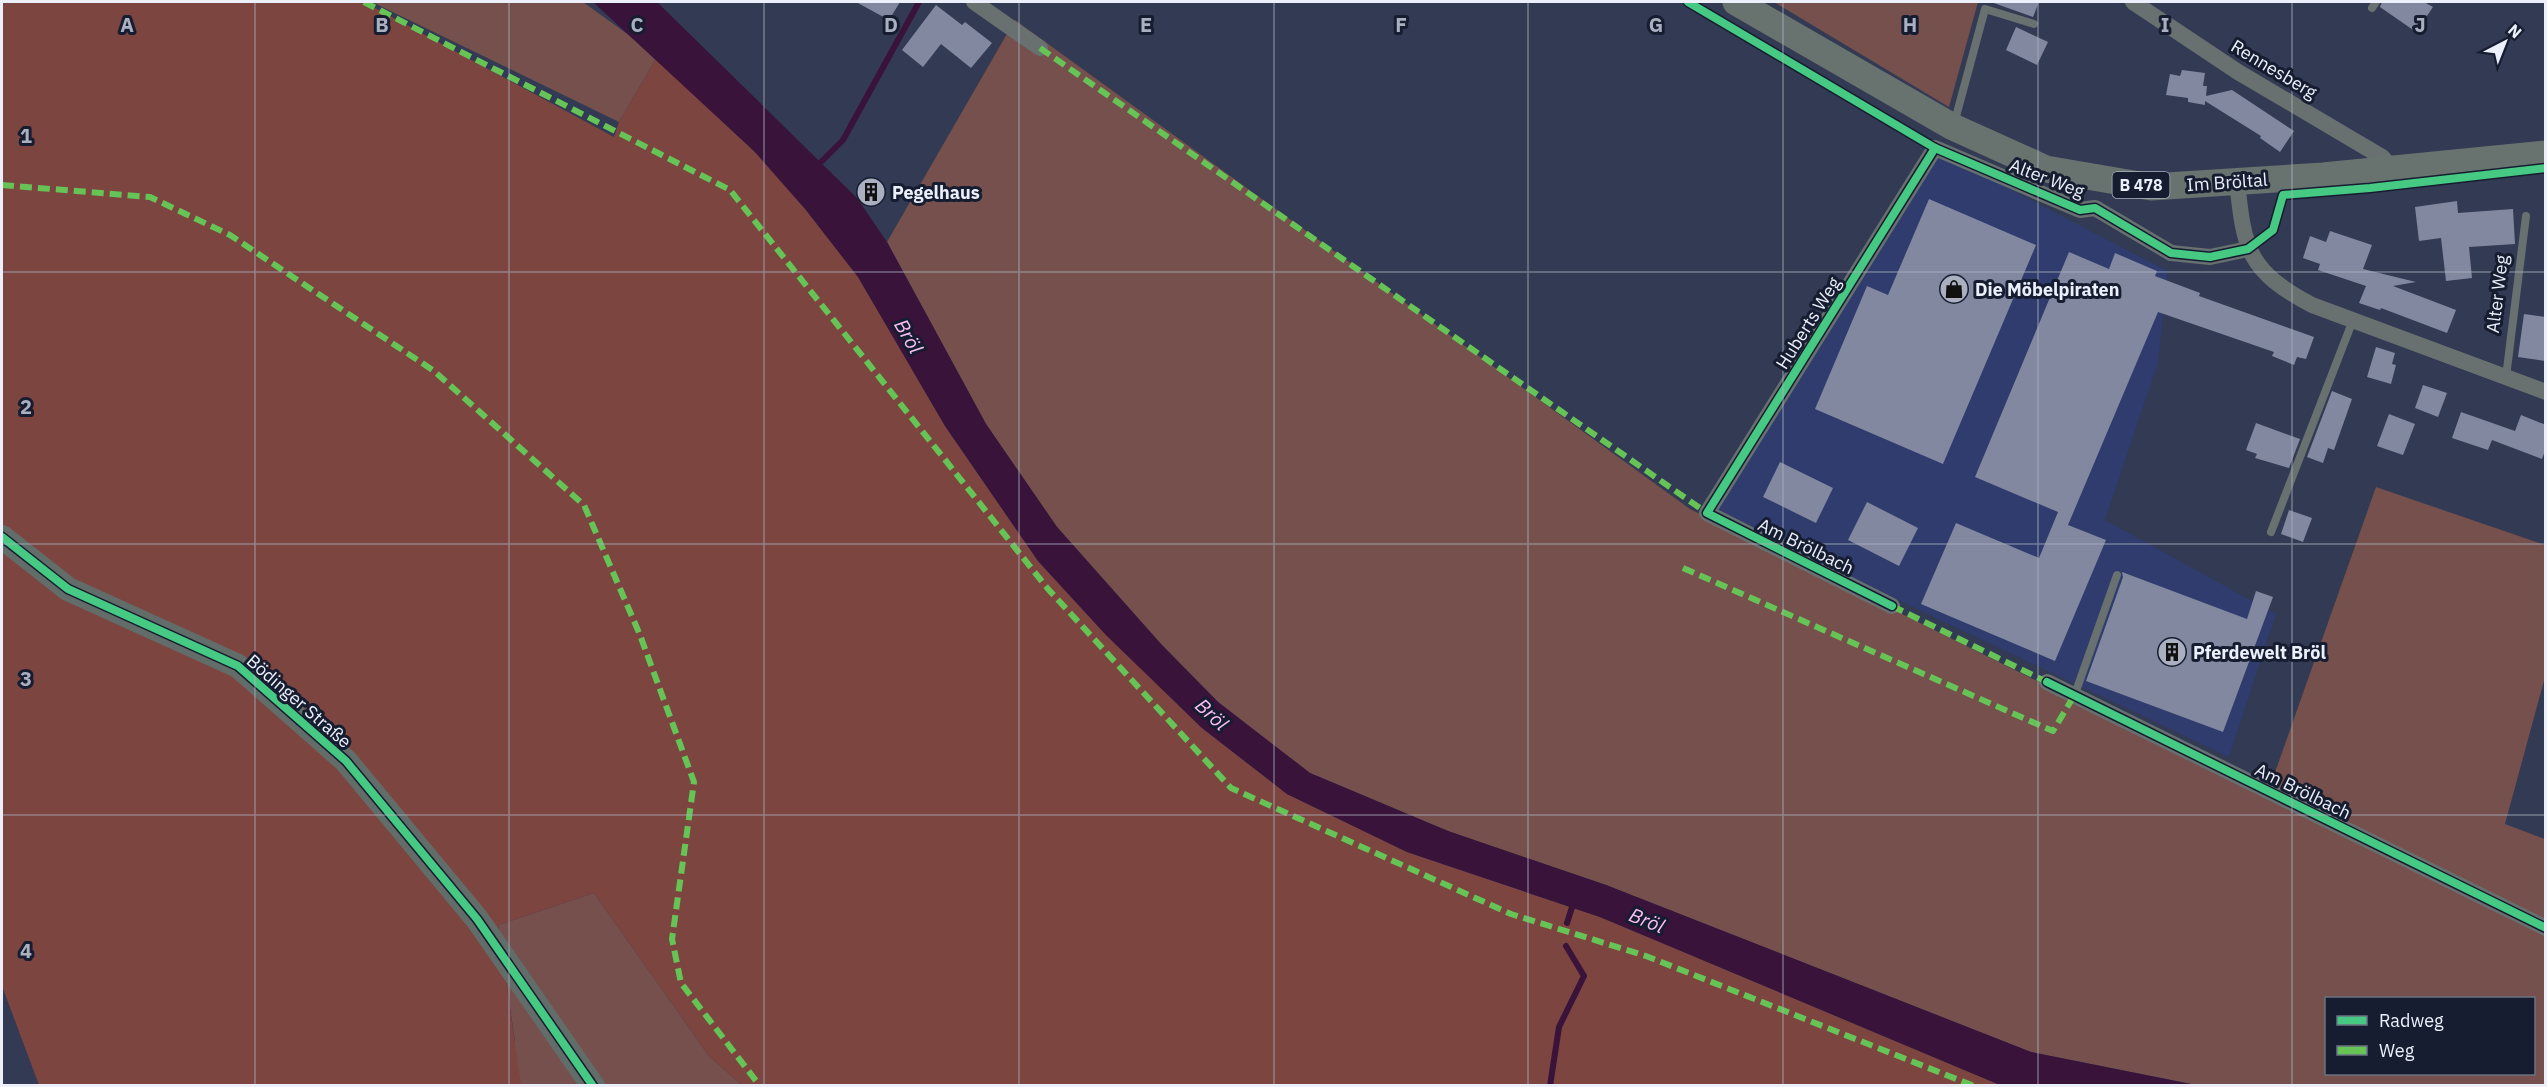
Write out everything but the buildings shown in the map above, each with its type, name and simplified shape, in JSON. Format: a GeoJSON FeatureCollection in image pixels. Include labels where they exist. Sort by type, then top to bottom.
{"type":"FeatureCollection","features":[{"type":"Feature","properties":{"kind":"main road","name":"Im Bröltal"},"geometry":{"type":"LineString","coordinates":[[1736,2],[1953,127],[2046,169],[2151,187],[2394,170],[2546,154]]}},
{"type":"Feature","properties":{"kind":"street"},"geometry":{"type":"LineString","coordinates":[[974,2],[1040,48]]}},
{"type":"Feature","properties":{"kind":"street","name":"Rennesberg"},"geometry":{"type":"LineString","coordinates":[[2133,2],[2238,72],[2382,157],[2394,170]]}},
{"type":"Feature","properties":{"kind":"street","name":"Alter Weg"},"geometry":{"type":"LineString","coordinates":[[1935,148],[2080,210],[2095,208],[2171,253],[2210,257],[2248,249]]}},
{"type":"Feature","properties":{"kind":"street","name":"Huberts Weg"},"geometry":{"type":"LineString","coordinates":[[1707,513],[1935,148]]}},
{"type":"Feature","properties":{"kind":"street"},"geometry":{"type":"LineString","coordinates":[[2237,181],[2241,223],[2248,249],[2266,274],[2285,290],[2312,305],[2546,392]]}},
{"type":"Feature","properties":{"kind":"street","name":"Am Brölbach"},"geometry":{"type":"LineString","coordinates":[[1707,513],[1892,606]]}},
{"type":"Feature","properties":{"kind":"street","name":"Bödinger Straße"},"geometry":{"type":"LineString","coordinates":[[2,537],[68,589],[238,666],[346,761],[477,919],[593,1086]]}},
{"type":"Feature","properties":{"kind":"street","name":"Am Brölbach"},"geometry":{"type":"LineString","coordinates":[[2047,682],[2546,928]]}},
{"type":"Feature","properties":{"kind":"lane"},"geometry":{"type":"LineString","coordinates":[[1953,127],[1985,9],[2034,24]]}},
{"type":"Feature","properties":{"kind":"lane","name":"Alter Weg"},"geometry":{"type":"LineString","coordinates":[[2506,378],[2526,216]]}},
{"type":"Feature","properties":{"kind":"lane"},"geometry":{"type":"LineString","coordinates":[[2271,532],[2353,320]]}},
{"type":"Feature","properties":{"kind":"lane"},"geometry":{"type":"LineString","coordinates":[[2074,694],[2116,575]]}},
{"type":"Feature","properties":{"kind":"shaded area"},"geometry":{"type":"Polygon","coordinates":[[[2,2],[364,2],[614,137],[619,122],[656,59],[755,152],[806,210],[858,277],[945,426],[1038,561],[1106,635],[1202,728],[1287,794],[1407,852],[1600,917],[2000,1085],[742,1085],[709,1056],[594,893],[498,925],[521,1085],[39,1085],[2,986],[2,2]]]}},
{"type":"Feature","properties":{"kind":"shaded area"},"geometry":{"type":"Polygon","coordinates":[[[372,2],[583,2],[637,41],[656,59],[619,122],[372,2]]]}},
{"type":"Feature","properties":{"kind":"shaded area"},"geometry":{"type":"Polygon","coordinates":[[[1774,2],[1978,2],[1949,107],[1774,2]]]}},
{"type":"Feature","properties":{"kind":"shaded area"},"geometry":{"type":"Polygon","coordinates":[[[1015,20],[1690,509],[2267,795],[2376,487],[2545,545],[2545,677],[2505,824],[2545,839],[2545,1085],[2196,1085],[2031,1052],[1606,885],[1448,831],[1310,773],[1218,702],[1161,644],[1057,527],[986,424],[887,242],[1015,20]]]}},
{"type":"Feature","properties":{"kind":"shaded area"},"geometry":{"type":"Polygon","coordinates":[[[1936,151],[2168,271],[2158,363],[2105,520],[2276,614],[2229,757],[1713,512],[1936,151]]]}},
{"type":"Feature","properties":{"kind":"shaded area"},"geometry":{"type":"Polygon","coordinates":[[[594,893],[709,1056],[742,1085],[418,1086],[515,1042],[498,925],[594,893]]]}},
{"type":"Feature","properties":{"kind":"water","name":"Bröl"},"geometry":{"type":"Polygon","coordinates":[[[593,2],[657,2],[857,198],[887,242],[986,424],[1057,527],[1161,644],[1218,702],[1310,773],[1448,831],[1606,885],[2031,1052],[2196,1085],[2000,1085],[1600,917],[1407,852],[1287,794],[1202,728],[1106,635],[1038,561],[945,426],[858,277],[806,210],[755,152],[593,2]]]}},
{"type":"Feature","properties":{"kind":"waterway"},"geometry":{"type":"LineString","coordinates":[[815,168],[843,140],[919,2]]}},
{"type":"Feature","properties":{"kind":"waterway"},"geometry":{"type":"LineString","coordinates":[[1567,923],[1574,901]]}},
{"type":"Feature","properties":{"kind":"waterway"},"geometry":{"type":"LineString","coordinates":[[1550,1086],[1559,1027],[1584,976],[1566,946]]}},
{"type":"Feature","properties":{"kind":"marked path"},"geometry":{"type":"LineString","coordinates":[[364,2],[730,190],[1048,589],[1231,788],[1511,914],[1646,956],[1974,1086]]}},
{"type":"Feature","properties":{"kind":"marked path"},"geometry":{"type":"LineString","coordinates":[[1040,48],[1707,513]]}},
{"type":"Feature","properties":{"kind":"marked path"},"geometry":{"type":"LineString","coordinates":[[2,185],[150,197],[230,235],[434,371],[584,505],[640,635],[694,782],[672,939],[681,983],[760,1086]]}},
{"type":"Feature","properties":{"kind":"marked path"},"geometry":{"type":"LineString","coordinates":[[1683,568],[2053,731],[2075,694]]}},
{"type":"Feature","properties":{"kind":"marked path"},"geometry":{"type":"LineString","coordinates":[[1892,606],[2047,682]]}},
{"type":"Feature","properties":{"kind":"cycle path"},"geometry":{"type":"LineString","coordinates":[[1688,2],[1935,148],[2080,210],[2095,208],[2171,253],[2210,257],[2248,249],[2273,230],[2283,195],[2370,188],[2546,168]]}},
{"type":"Feature","properties":{"kind":"cycle path"},"geometry":{"type":"LineString","coordinates":[[1892,606],[1707,513],[1935,148]]}},
{"type":"Feature","properties":{"kind":"cycle path"},"geometry":{"type":"LineString","coordinates":[[2,537],[68,589],[238,666],[346,761],[477,919],[593,1086]]}},
{"type":"Feature","properties":{"kind":"cycle path"},"geometry":{"type":"LineString","coordinates":[[2047,682],[2546,928]]}},
{"type":"Feature","properties":{"kind":"place","name":"Pegelhaus"},"geometry":{"type":"Point","coordinates":[871,192]}},
{"type":"Feature","properties":{"kind":"place","name":"Die Möbelpiraten"},"geometry":{"type":"Point","coordinates":[1954,289]}},
{"type":"Feature","properties":{"kind":"place","name":"Pferdewelt Bröl"},"geometry":{"type":"Point","coordinates":[2172,652]}}]}
